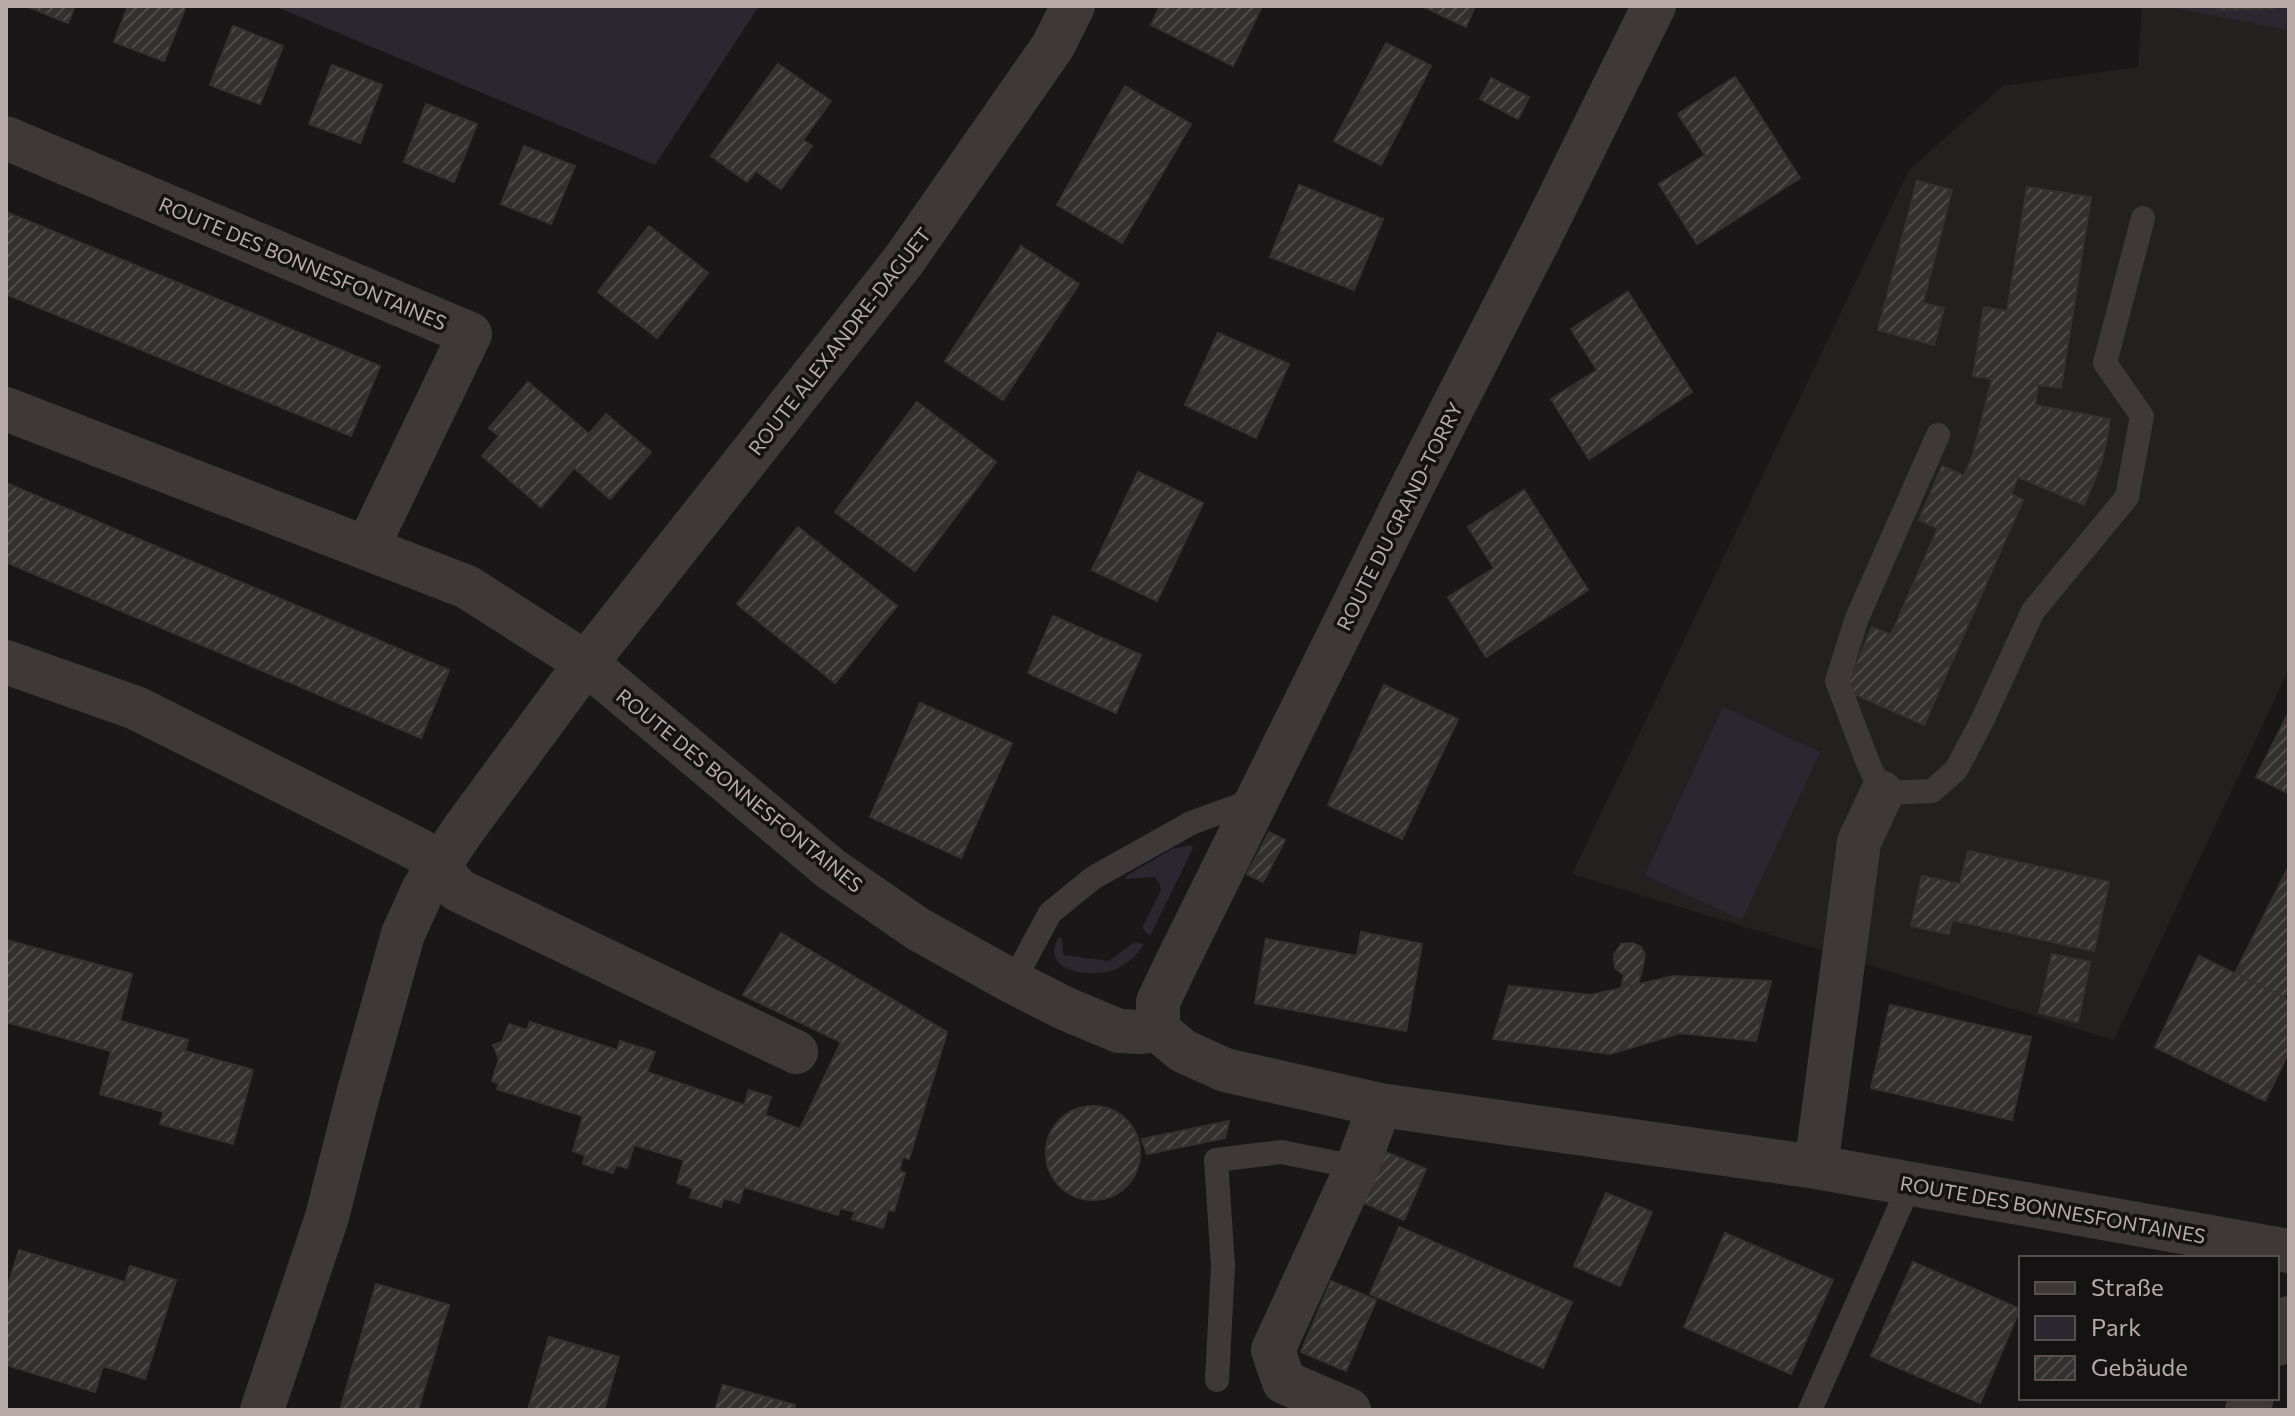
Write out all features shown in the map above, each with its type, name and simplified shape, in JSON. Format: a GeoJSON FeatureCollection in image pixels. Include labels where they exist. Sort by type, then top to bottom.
{"type":"FeatureCollection","features":[{"type":"Feature","properties":{"kind":"street","name":"ROUTE ALEXANDRE-DAGUET"},"geometry":{"type":"LineString","coordinates":[[586,663],[904,260],[1053,46],[1073,6]]}},
{"type":"Feature","properties":{"kind":"street","name":"ROUTE DU GRAND-TORRY"},"geometry":{"type":"LineString","coordinates":[[1158,1030],[1158,1002],[1654,6]]}},
{"type":"Feature","properties":{"kind":"street","name":"ROUTE DES BONNESFONTAINES"},"geometry":{"type":"LineString","coordinates":[[6,138],[470,334],[367,548]]}},
{"type":"Feature","properties":{"kind":"street","name":"ROUTE DES BONNESFONTAINES"},"geometry":{"type":"LineString","coordinates":[[6,409],[467,587],[586,663],[831,869],[918,929],[1066,1009],[1119,1031],[1158,1030],[1183,1051],[1225,1070],[1380,1105],[1816,1167],[2289,1251]]}},
{"type":"Feature","properties":{"kind":"street"},"geometry":{"type":"LineString","coordinates":[[6,662],[136,708],[419,850],[458,890],[796,1052]]}},
{"type":"Feature","properties":{"kind":"street"},"geometry":{"type":"LineString","coordinates":[[262,1410],[327,1217],[403,934],[424,888],[438,867],[586,663]]}},
{"type":"Feature","properties":{"kind":"street"},"geometry":{"type":"LineString","coordinates":[[1816,1167],[1859,842],[1882,793]]}},
{"type":"Feature","properties":{"kind":"street"},"geometry":{"type":"LineString","coordinates":[[1349,1410],[1284,1382],[1273,1350],[1357,1167],[1380,1105]]}},
{"type":"Feature","properties":{"kind":"street"},"geometry":{"type":"LineString","coordinates":[[2279,1340],[2289,1318]]}},
{"type":"Feature","properties":{"kind":"lane"},"geometry":{"type":"LineString","coordinates":[[1938,435],[1857,618],[1837,681],[1882,793],[1932,791],[1956,770],[2033,611],[2127,497],[2142,416],[2105,363],[2143,218]]}},
{"type":"Feature","properties":{"kind":"lane"},"geometry":{"type":"LineString","coordinates":[[1013,982],[1050,913],[1093,878],[1191,823],[1259,798]]}},
{"type":"Feature","properties":{"kind":"lane"},"geometry":{"type":"LineString","coordinates":[[1217,1380],[1223,1266],[1216,1160],[1281,1152],[1357,1167]]}},
{"type":"Feature","properties":{"kind":"lane"},"geometry":{"type":"LineString","coordinates":[[1810,1410],[1910,1184]]}},
{"type":"Feature","properties":{"kind":"shaded area"},"geometry":{"type":"Polygon","coordinates":[[[2142,6],[2289,6],[2289,669],[2114,1040],[1572,874],[1909,170],[2003,86],[2138,67],[2142,6]]]}},
{"type":"Feature","properties":{"kind":"green space"},"geometry":{"type":"Polygon","coordinates":[[[274,6],[759,6],[655,165],[274,6]]]}},
{"type":"Feature","properties":{"kind":"green space"},"geometry":{"type":"Polygon","coordinates":[[[2165,6],[2289,6],[2289,30],[2165,6]]]}},
{"type":"Feature","properties":{"kind":"green space"},"geometry":{"type":"Polygon","coordinates":[[[1723,707],[1820,752],[1742,920],[1645,875],[1723,707]]]}},
{"type":"Feature","properties":{"kind":"green space"},"geometry":{"type":"Polygon","coordinates":[[[1191,845],[1193,848],[1150,936],[1142,928],[1161,890],[1159,883],[1154,877],[1126,879],[1126,876],[1172,849],[1191,845]]]}},
{"type":"Feature","properties":{"kind":"green space"},"geometry":{"type":"Polygon","coordinates":[[[1058,938],[1062,940],[1064,955],[1109,961],[1134,942],[1144,944],[1132,959],[1120,967],[1107,972],[1083,973],[1062,966],[1056,959],[1054,950],[1058,938]]]}},
{"type":"Feature","properties":{"kind":"building"},"geometry":{"type":"Polygon","coordinates":[[[26,6],[75,6],[68,23],[26,6]]]}},
{"type":"Feature","properties":{"kind":"building"},"geometry":{"type":"Polygon","coordinates":[[[128,6],[186,6],[164,61],[114,42],[128,6]]]}},
{"type":"Feature","properties":{"kind":"building"},"geometry":{"type":"Polygon","coordinates":[[[1160,6],[1262,6],[1233,66],[1151,25],[1160,6]]]}},
{"type":"Feature","properties":{"kind":"building"},"geometry":{"type":"Polygon","coordinates":[[[1422,6],[1475,6],[1466,27],[1422,6]]]}},
{"type":"Feature","properties":{"kind":"building"},"geometry":{"type":"Polygon","coordinates":[[[2217,6],[2273,6],[2273,9],[2217,10],[2217,6]]]}},
{"type":"Feature","properties":{"kind":"building"},"geometry":{"type":"Polygon","coordinates":[[[233,26],[283,46],[260,104],[210,85],[233,26]]]}},
{"type":"Feature","properties":{"kind":"building"},"geometry":{"type":"Polygon","coordinates":[[[1386,43],[1431,66],[1381,165],[1334,141],[1386,43]]]}},
{"type":"Feature","properties":{"kind":"building"},"geometry":{"type":"Polygon","coordinates":[[[778,64],[831,101],[803,140],[812,146],[781,189],[756,171],[747,182],[711,156],[778,64]]]}},
{"type":"Feature","properties":{"kind":"building"},"geometry":{"type":"Polygon","coordinates":[[[332,65],[382,85],[360,143],[309,124],[332,65]]]}},
{"type":"Feature","properties":{"kind":"building"},"geometry":{"type":"Polygon","coordinates":[[[1735,77],[1800,178],[1697,244],[1659,184],[1705,155],[1678,114],[1735,77]]]}},
{"type":"Feature","properties":{"kind":"building"},"geometry":{"type":"Polygon","coordinates":[[[1491,78],[1529,97],[1518,119],[1480,99],[1491,78]]]}},
{"type":"Feature","properties":{"kind":"building"},"geometry":{"type":"Polygon","coordinates":[[[1125,86],[1191,124],[1122,243],[1057,205],[1125,86]]]}},
{"type":"Feature","properties":{"kind":"building"},"geometry":{"type":"Polygon","coordinates":[[[426,104],[477,124],[454,182],[404,162],[426,104]]]}},
{"type":"Feature","properties":{"kind":"building"},"geometry":{"type":"Polygon","coordinates":[[[524,146],[575,166],[551,224],[501,204],[524,146]]]}},
{"type":"Feature","properties":{"kind":"building"},"geometry":{"type":"Polygon","coordinates":[[[1917,181],[1952,190],[1923,303],[1944,308],[1934,345],[1878,330],[1917,181]]]}},
{"type":"Feature","properties":{"kind":"building"},"geometry":{"type":"Polygon","coordinates":[[[1299,185],[1383,219],[1354,290],[1270,257],[1299,185]]]}},
{"type":"Feature","properties":{"kind":"building"},"geometry":{"type":"Polygon","coordinates":[[[2027,187],[2091,197],[2061,388],[2038,385],[2035,405],[2110,419],[2107,437],[2101,464],[2084,505],[2018,477],[2011,494],[2023,500],[1924,725],[1845,690],[1872,627],[1891,635],[1938,528],[1919,520],[1942,466],[1964,476],[1972,458],[1992,379],[1973,376],[1984,307],[2007,311],[2027,187]]]}},
{"type":"Feature","properties":{"kind":"building"},"geometry":{"type":"Polygon","coordinates":[[[6,212],[380,366],[351,436],[6,294],[6,212]]]}},
{"type":"Feature","properties":{"kind":"building"},"geometry":{"type":"Polygon","coordinates":[[[649,226],[708,273],[657,338],[598,292],[649,226]]]}},
{"type":"Feature","properties":{"kind":"building"},"geometry":{"type":"Polygon","coordinates":[[[1021,246],[1079,284],[1003,400],[945,361],[1021,246]]]}},
{"type":"Feature","properties":{"kind":"building"},"geometry":{"type":"Polygon","coordinates":[[[1628,292],[1692,392],[1589,459],[1551,399],[1597,370],[1571,329],[1628,292]]]}},
{"type":"Feature","properties":{"kind":"building"},"geometry":{"type":"Polygon","coordinates":[[[1218,333],[1289,364],[1256,438],[1185,405],[1218,333]]]}},
{"type":"Feature","properties":{"kind":"building"},"geometry":{"type":"Polygon","coordinates":[[[528,382],[589,434],[606,414],[651,452],[610,499],[574,468],[541,507],[482,456],[499,436],[489,428],[528,382]]]}},
{"type":"Feature","properties":{"kind":"building"},"geometry":{"type":"Polygon","coordinates":[[[917,402],[996,462],[915,571],[835,512],[917,402]]]}},
{"type":"Feature","properties":{"kind":"building"},"geometry":{"type":"Polygon","coordinates":[[[1138,472],[1203,503],[1157,601],[1092,570],[1138,472]]]}},
{"type":"Feature","properties":{"kind":"building"},"geometry":{"type":"Polygon","coordinates":[[[6,483],[449,670],[421,738],[6,562],[6,483]]]}},
{"type":"Feature","properties":{"kind":"building"},"geometry":{"type":"Polygon","coordinates":[[[1524,490],[1588,590],[1486,657],[1448,597],[1494,568],[1468,527],[1524,490]]]}},
{"type":"Feature","properties":{"kind":"building"},"geometry":{"type":"Polygon","coordinates":[[[798,527],[897,606],[835,683],[737,604],[798,527]]]}},
{"type":"Feature","properties":{"kind":"building"},"geometry":{"type":"Polygon","coordinates":[[[1053,616],[1141,655],[1116,713],[1028,673],[1053,616]]]}},
{"type":"Feature","properties":{"kind":"building"},"geometry":{"type":"Polygon","coordinates":[[[1384,685],[1458,719],[1402,839],[1328,805],[1384,685]]]}},
{"type":"Feature","properties":{"kind":"building"},"geometry":{"type":"Polygon","coordinates":[[[920,703],[1012,743],[961,858],[870,817],[920,703]]]}},
{"type":"Feature","properties":{"kind":"building"},"geometry":{"type":"Polygon","coordinates":[[[2289,712],[2289,794],[2256,777],[2289,712]]]}},
{"type":"Feature","properties":{"kind":"building"},"geometry":{"type":"Polygon","coordinates":[[[1269,832],[1285,840],[1263,882],[1247,874],[1269,832]]]}},
{"type":"Feature","properties":{"kind":"building"},"geometry":{"type":"Polygon","coordinates":[[[1968,851],[2109,882],[2094,951],[1952,920],[1949,934],[1911,926],[1922,876],[1960,884],[1968,851]]]}},
{"type":"Feature","properties":{"kind":"building"},"geometry":{"type":"Polygon","coordinates":[[[2289,866],[2289,988],[2284,998],[2235,973],[2289,866]]]}},
{"type":"Feature","properties":{"kind":"building"},"geometry":{"type":"Polygon","coordinates":[[[1361,932],[1422,944],[1406,1031],[1255,1003],[1266,939],[1357,956],[1361,932]]]}},
{"type":"Feature","properties":{"kind":"building"},"geometry":{"type":"Polygon","coordinates":[[[781,933],[947,1032],[909,1159],[903,1157],[899,1171],[905,1173],[894,1211],[888,1210],[883,1228],[852,1219],[855,1212],[840,1208],[838,1215],[744,1187],[739,1203],[724,1198],[721,1207],[690,1197],[693,1188],[677,1183],[684,1160],[634,1145],[627,1168],[616,1165],[613,1173],[583,1164],[585,1155],[573,1151],[583,1116],[497,1089],[499,1083],[492,1081],[499,1059],[493,1045],[502,1042],[509,1024],[527,1030],[530,1022],[617,1050],[620,1041],[655,1052],[647,1072],[744,1105],[749,1090],[771,1097],[765,1115],[800,1129],[841,1042],[743,995],[781,933]]]}},
{"type":"Feature","properties":{"kind":"building"},"geometry":{"type":"Polygon","coordinates":[[[6,940],[132,974],[120,1021],[188,1040],[185,1051],[253,1070],[233,1144],[160,1124],[164,1112],[100,1094],[111,1051],[6,1022],[6,940]]]}},
{"type":"Feature","properties":{"kind":"building"},"geometry":{"type":"Polygon","coordinates":[[[1632,943],[1641,947],[1645,955],[1643,966],[1638,984],[1621,988],[1624,975],[1615,968],[1614,955],[1621,944],[1632,943]]]}},
{"type":"Feature","properties":{"kind":"building"},"geometry":{"type":"Polygon","coordinates":[[[2052,954],[2090,962],[2078,1022],[2039,1013],[2052,954]]]}},
{"type":"Feature","properties":{"kind":"building"},"geometry":{"type":"Polygon","coordinates":[[[2199,956],[2289,1000],[2289,1052],[2265,1101],[2155,1047],[2199,956]]]}},
{"type":"Feature","properties":{"kind":"building"},"geometry":{"type":"Polygon","coordinates":[[[1674,976],[1771,981],[1756,1041],[1680,1033],[1610,1054],[1493,1039],[1509,986],[1591,995],[1674,976]]]}},
{"type":"Feature","properties":{"kind":"building"},"geometry":{"type":"Polygon","coordinates":[[[1890,1005],[2031,1037],[2012,1120],[1871,1088],[1890,1005]]]}},
{"type":"Feature","properties":{"kind":"building"},"geometry":{"type":"Polygon","coordinates":[[[1093,1106],[1111,1109],[1126,1120],[1137,1135],[1140,1153],[1137,1171],[1126,1186],[1111,1197],[1093,1200],[1075,1197],[1060,1186],[1049,1171],[1046,1153],[1049,1135],[1060,1120],[1075,1109],[1093,1106]]]}},
{"type":"Feature","properties":{"kind":"building"},"geometry":{"type":"Polygon","coordinates":[[[1229,1121],[1225,1138],[1147,1154],[1142,1139],[1229,1121]]]}},
{"type":"Feature","properties":{"kind":"building"},"geometry":{"type":"Polygon","coordinates":[[[1386,1152],[1426,1169],[1404,1220],[1364,1203],[1386,1152]]]}},
{"type":"Feature","properties":{"kind":"building"},"geometry":{"type":"Polygon","coordinates":[[[1606,1193],[1652,1212],[1620,1286],[1574,1266],[1606,1193]]]}},
{"type":"Feature","properties":{"kind":"building"},"geometry":{"type":"Polygon","coordinates":[[[1399,1227],[1572,1302],[1543,1368],[1370,1294],[1399,1227]]]}},
{"type":"Feature","properties":{"kind":"building"},"geometry":{"type":"Polygon","coordinates":[[[1725,1233],[1833,1280],[1791,1374],[1684,1327],[1725,1233]]]}},
{"type":"Feature","properties":{"kind":"building"},"geometry":{"type":"Polygon","coordinates":[[[19,1250],[125,1282],[130,1266],[176,1280],[145,1379],[103,1366],[95,1392],[6,1365],[6,1292],[19,1250]]]}},
{"type":"Feature","properties":{"kind":"building"},"geometry":{"type":"Polygon","coordinates":[[[1913,1262],[2019,1309],[1980,1403],[1871,1356],[1913,1262]]]}},
{"type":"Feature","properties":{"kind":"building"},"geometry":{"type":"Polygon","coordinates":[[[1331,1281],[1376,1300],[1346,1371],[1301,1352],[1331,1281]]]}},
{"type":"Feature","properties":{"kind":"building"},"geometry":{"type":"Polygon","coordinates":[[[376,1284],[449,1305],[418,1410],[340,1410],[376,1284]]]}},
{"type":"Feature","properties":{"kind":"building"},"geometry":{"type":"Polygon","coordinates":[[[549,1337],[619,1357],[604,1410],[528,1410],[549,1337]]]}},
{"type":"Feature","properties":{"kind":"building"},"geometry":{"type":"Polygon","coordinates":[[[723,1385],[795,1405],[794,1410],[715,1410],[723,1385]]]}}]}
